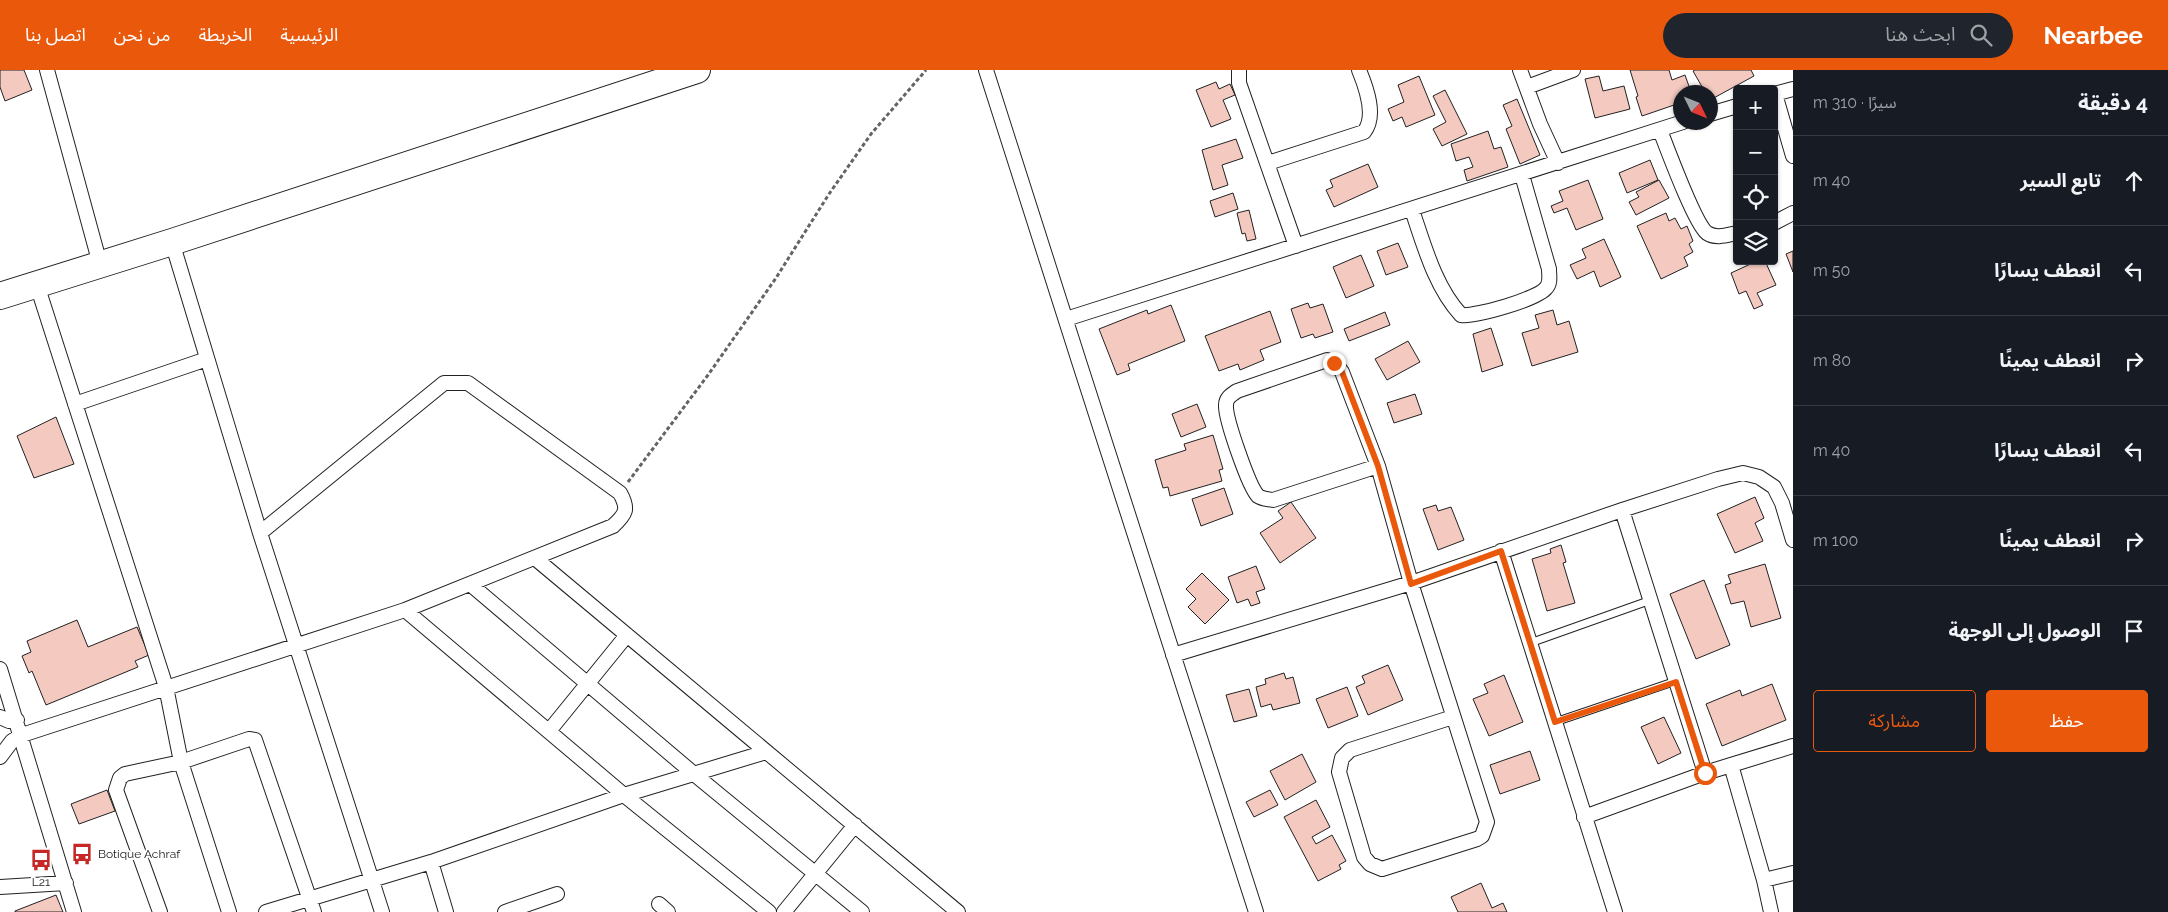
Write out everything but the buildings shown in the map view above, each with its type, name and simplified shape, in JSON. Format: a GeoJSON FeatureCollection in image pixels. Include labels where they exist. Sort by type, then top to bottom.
{"type":"FeatureCollection","features":[{"type":"Feature","properties":{"kind":"highway"},"geometry":{"type":"LineString","coordinates":[[0,296],[172,242],[697,70]]}},
{"type":"Feature","properties":{"kind":"street"},"geometry":{"type":"LineString","coordinates":[[47,70],[100,264]]}},
{"type":"Feature","properties":{"kind":"street"},"geometry":{"type":"LineString","coordinates":[[986,70],[1066,319],[1096,421],[1256,912]]}},
{"type":"Feature","properties":{"kind":"street"},"geometry":{"type":"LineString","coordinates":[[1239,70],[1239,83],[1296,246]]}},
{"type":"Feature","properties":{"kind":"street"},"geometry":{"type":"LineString","coordinates":[[1268,163],[1364,132],[1369,126],[1371,119],[1359,70]]}},
{"type":"Feature","properties":{"kind":"street"},"geometry":{"type":"LineString","coordinates":[[1520,70],[1558,163]]}},
{"type":"Feature","properties":{"kind":"street"},"geometry":{"type":"LineString","coordinates":[[1527,87],[1572,70]]}},
{"type":"Feature","properties":{"kind":"street"},"geometry":{"type":"LineString","coordinates":[[1778,93],[1793,88]]}},
{"type":"Feature","properties":{"kind":"street"},"geometry":{"type":"LineString","coordinates":[[1718,112],[1733,107]]}},
{"type":"Feature","properties":{"kind":"street"},"geometry":{"type":"LineString","coordinates":[[1778,107],[1793,156]]}},
{"type":"Feature","properties":{"kind":"street"},"geometry":{"type":"LineString","coordinates":[[1066,319],[1673,125]]}},
{"type":"Feature","properties":{"kind":"street"},"geometry":{"type":"LineString","coordinates":[[1660,130],[1696,217],[1706,233],[1718,237],[1733,234]]}},
{"type":"Feature","properties":{"kind":"street"},"geometry":{"type":"LineString","coordinates":[[1412,210],[1428,256],[1448,300],[1461,315],[1482,314],[1543,292],[1548,286],[1549,270],[1522,175]]}},
{"type":"Feature","properties":{"kind":"street"},"geometry":{"type":"LineString","coordinates":[[1778,221],[1793,213]]}},
{"type":"Feature","properties":{"kind":"street"},"geometry":{"type":"LineString","coordinates":[[172,242],[260,532],[382,912]]}},
{"type":"Feature","properties":{"kind":"street"},"geometry":{"type":"LineString","coordinates":[[37,285],[166,687],[181,762],[229,912]]}},
{"type":"Feature","properties":{"kind":"street"},"geometry":{"type":"LineString","coordinates":[[76,404],[207,360]]}},
{"type":"Feature","properties":{"kind":"street"},"geometry":{"type":"LineString","coordinates":[[1378,466],[1273,500],[1264,499],[1254,490],[1237,449],[1226,405],[1228,397],[1237,391],[1327,360],[1334,363],[1342,372],[1378,466],[1411,584],[1487,822],[1482,836],[1477,839],[1382,869],[1370,864],[1364,857],[1339,772],[1342,758],[1350,750],[1453,717]]}},
{"type":"Feature","properties":{"kind":"street"},"geometry":{"type":"LineString","coordinates":[[0,757],[12,741],[22,735],[404,610],[536,559],[613,526],[624,516],[626,504],[620,493],[468,383],[444,383],[260,532]]}},
{"type":"Feature","properties":{"kind":"street"},"geometry":{"type":"LineString","coordinates":[[1173,654],[1411,584],[1622,510],[1718,479],[1743,473],[1759,476],[1774,487],[1782,503],[1793,540]]}},
{"type":"Feature","properties":{"kind":"street"},"geometry":{"type":"LineString","coordinates":[[1622,510],[1705,773]]}},
{"type":"Feature","properties":{"kind":"street"},"geometry":{"type":"LineString","coordinates":[[1501,551],[1615,912]]}},
{"type":"Feature","properties":{"kind":"street"},"geometry":{"type":"LineString","coordinates":[[536,559],[958,912]]}},
{"type":"Feature","properties":{"kind":"street"},"geometry":{"type":"LineString","coordinates":[[470,584],[694,774],[862,912]]}},
{"type":"Feature","properties":{"kind":"street"},"geometry":{"type":"LineString","coordinates":[[404,610],[624,795],[769,912]]}},
{"type":"Feature","properties":{"kind":"street"},"geometry":{"type":"LineString","coordinates":[[549,731],[627,635]]}},
{"type":"Feature","properties":{"kind":"street"},"geometry":{"type":"LineString","coordinates":[[0,669],[22,735],[74,912]]}},
{"type":"Feature","properties":{"kind":"street"},"geometry":{"type":"LineString","coordinates":[[0,717],[17,720]]}},
{"type":"Feature","properties":{"kind":"street"},"geometry":{"type":"LineString","coordinates":[[160,912],[116,790],[120,778],[125,774],[181,762],[249,739],[255,740],[312,905]]}},
{"type":"Feature","properties":{"kind":"street"},"geometry":{"type":"LineString","coordinates":[[1584,817],[1705,773],[1793,746]]}},
{"type":"Feature","properties":{"kind":"street"},"geometry":{"type":"LineString","coordinates":[[266,912],[312,905],[372,880],[431,862],[624,795],[766,752]]}},
{"type":"Feature","properties":{"kind":"street"},"geometry":{"type":"LineString","coordinates":[[1731,765],[1764,880],[1771,912]]}},
{"type":"Feature","properties":{"kind":"street"},"geometry":{"type":"LineString","coordinates":[[784,912],[855,825]]}},
{"type":"Feature","properties":{"kind":"street"},"geometry":{"type":"LineString","coordinates":[[431,862],[446,912]]}},
{"type":"Feature","properties":{"kind":"street"},"geometry":{"type":"LineString","coordinates":[[1764,880],[1793,872]]}},
{"type":"Feature","properties":{"kind":"street"},"geometry":{"type":"LineString","coordinates":[[0,887],[66,883]]}},
{"type":"Feature","properties":{"kind":"street"},"geometry":{"type":"LineString","coordinates":[[505,912],[557,894]]}},
{"type":"Feature","properties":{"kind":"lane"},"geometry":{"type":"LineString","coordinates":[[1530,643],[1651,600]]}},
{"type":"Feature","properties":{"kind":"lane"},"geometry":{"type":"LineString","coordinates":[[1555,722],[1676,682]]}},
{"type":"Feature","properties":{"kind":"path"},"geometry":{"type":"LineString","coordinates":[[620,493],[708,375],[776,278],[828,194],[871,134],[926,70]]}},
{"type":"Feature","properties":{"kind":"place","name":"Botique Achraf"},"geometry":{"type":"Point","coordinates":[82,854]}},
{"type":"Feature","properties":{"kind":"place","name":"L21"},"geometry":{"type":"Point","coordinates":[41,860]}},
{"type":"Feature","properties":{"kind":"route"},"geometry":{"type":"LineString","coordinates":[[1334,363],[1342,372],[1378,466],[1411,584],[1501,551],[1555,722],[1676,682],[1705,773]]}}]}
